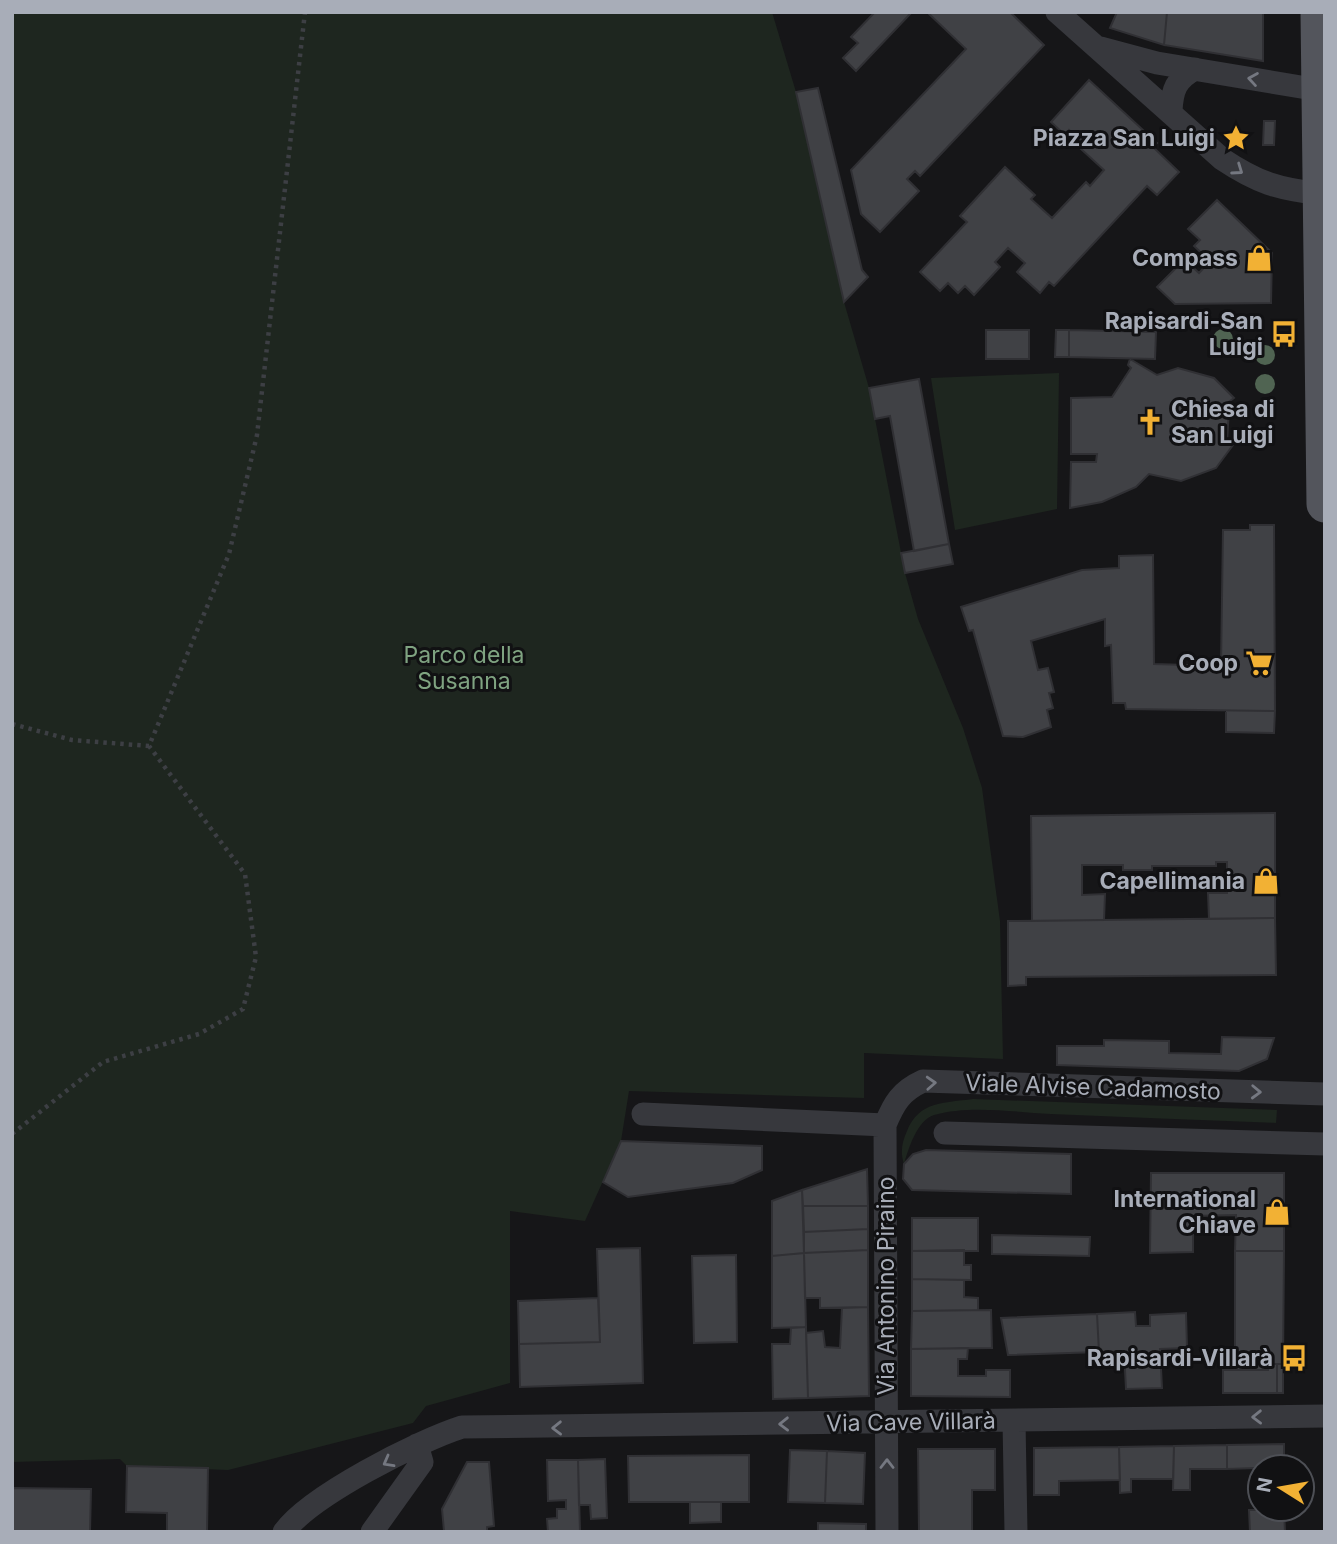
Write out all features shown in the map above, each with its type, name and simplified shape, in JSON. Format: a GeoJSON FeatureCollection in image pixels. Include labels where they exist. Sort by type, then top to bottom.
{"type":"FeatureCollection","features":[{"type":"Feature","properties":{"kind":"main road"},"geometry":{"type":"LineString","coordinates":[[1320,12],[1325,504]]}},
{"type":"Feature","properties":{"kind":"street"},"geometry":{"type":"LineString","coordinates":[[1057,12],[1222,159],[1251,178],[1277,189],[1321,194]]}},
{"type":"Feature","properties":{"kind":"street"},"geometry":{"type":"LineString","coordinates":[[1093,46],[1195,69],[1322,90]]}},
{"type":"Feature","properties":{"kind":"street"},"geometry":{"type":"LineString","coordinates":[[1171,111],[1174,86],[1182,76],[1195,69]]}},
{"type":"Feature","properties":{"kind":"street","name":"Viale Alvise Cadamosto"},"geometry":{"type":"LineString","coordinates":[[885,1125],[895,1100],[909,1087],[923,1082],[1325,1094]]}},
{"type":"Feature","properties":{"kind":"street"},"geometry":{"type":"LineString","coordinates":[[643,1114],[885,1125]]}},
{"type":"Feature","properties":{"kind":"street","name":"Via Antonino Piraino"},"geometry":{"type":"LineString","coordinates":[[885,1125],[887,1532]]}},
{"type":"Feature","properties":{"kind":"street"},"geometry":{"type":"LineString","coordinates":[[945,1133],[1325,1144]]}},
{"type":"Feature","properties":{"kind":"street","name":"Via Cave Villarà"},"geometry":{"type":"LineString","coordinates":[[284,1532],[313,1503],[417,1446],[462,1427],[497,1429],[1325,1416]]}},
{"type":"Feature","properties":{"kind":"street"},"geometry":{"type":"LineString","coordinates":[[1014,1421],[1016,1532]]}},
{"type":"Feature","properties":{"kind":"street"},"geometry":{"type":"LineString","coordinates":[[372,1532],[422,1462],[417,1446]]}},
{"type":"Feature","properties":{"kind":"path"},"geometry":{"type":"LineString","coordinates":[[149,746],[229,554],[257,435],[305,12]]}},
{"type":"Feature","properties":{"kind":"path"},"geometry":{"type":"LineString","coordinates":[[12,723],[72,740],[149,746],[245,874],[256,957],[243,1009],[199,1034],[103,1062],[12,1134]]}},
{"type":"Feature","properties":{"kind":"green space","name":"Parco della Susanna"},"geometry":{"type":"Polygon","coordinates":[[[12,12],[772,12],[796,92],[844,302],[869,388],[905,573],[918,619],[963,728],[982,788],[1000,921],[1003,1059],[864,1053],[864,1098],[629,1091],[621,1141],[585,1221],[510,1211],[510,1383],[426,1406],[413,1423],[228,1470],[127,1466],[120,1459],[12,1462],[12,12]]]}},
{"type":"Feature","properties":{"kind":"green space"},"geometry":{"type":"Polygon","coordinates":[[[1059,373],[1057,509],[955,530],[931,378],[1059,373]]]}},
{"type":"Feature","properties":{"kind":"green space"},"geometry":{"type":"Polygon","coordinates":[[[973,1099],[1277,1110],[1276,1123],[992,1110],[948,1112],[934,1115],[923,1123],[914,1136],[904,1164],[904,1139],[918,1114],[934,1105],[973,1099]]]}},
{"type":"Feature","properties":{"kind":"building"},"geometry":{"type":"Polygon","coordinates":[[[875,12],[912,12],[856,71],[843,58],[858,43],[851,37],[875,12]]]}},
{"type":"Feature","properties":{"kind":"building"},"geometry":{"type":"Polygon","coordinates":[[[927,12],[1010,12],[1044,45],[920,176],[915,171],[907,179],[919,191],[880,232],[861,214],[851,170],[966,49],[927,12]]]}},
{"type":"Feature","properties":{"kind":"building"},"geometry":{"type":"Polygon","coordinates":[[[1117,12],[1167,12],[1164,45],[1110,28],[1117,12]]]}},
{"type":"Feature","properties":{"kind":"building"},"geometry":{"type":"Polygon","coordinates":[[[1167,12],[1263,12],[1263,61],[1164,45],[1167,12]]]}},
{"type":"Feature","properties":{"kind":"building"},"geometry":{"type":"Polygon","coordinates":[[[1089,80],[1157,143],[1153,147],[1179,172],[1157,195],[1147,186],[1054,286],[1049,282],[1040,293],[1017,272],[1025,263],[1008,248],[995,262],[1000,267],[974,295],[965,286],[958,293],[948,283],[940,291],[920,272],[967,222],[960,216],[1005,167],[1035,195],[1031,199],[1052,218],[1086,182],[1090,186],[1104,170],[1081,149],[1085,145],[1069,130],[1065,135],[1051,122],[1089,80]]]}},
{"type":"Feature","properties":{"kind":"building"},"geometry":{"type":"Polygon","coordinates":[[[818,88],[862,270],[868,277],[844,302],[796,92],[818,88]]]}},
{"type":"Feature","properties":{"kind":"building"},"geometry":{"type":"Polygon","coordinates":[[[1264,121],[1275,121],[1274,145],[1263,145],[1264,121]]]}},
{"type":"Feature","properties":{"kind":"building"},"geometry":{"type":"Polygon","coordinates":[[[1217,200],[1272,253],[1271,303],[1175,304],[1157,287],[1176,268],[1171,264],[1180,255],[1199,273],[1210,261],[1194,246],[1200,240],[1188,229],[1217,200]]]}},
{"type":"Feature","properties":{"kind":"building"},"geometry":{"type":"Polygon","coordinates":[[[986,330],[1029,330],[1029,359],[986,359],[986,330]]]}},
{"type":"Feature","properties":{"kind":"building"},"geometry":{"type":"Polygon","coordinates":[[[1056,330],[1069,330],[1069,357],[1055,357],[1056,330]]]}},
{"type":"Feature","properties":{"kind":"building"},"geometry":{"type":"Polygon","coordinates":[[[1069,330],[1156,332],[1155,359],[1069,357],[1069,330]]]}},
{"type":"Feature","properties":{"kind":"building","name":"Chiesa di San Luigi"},"geometry":{"type":"Polygon","coordinates":[[[1130,359],[1157,375],[1178,368],[1214,378],[1234,398],[1226,404],[1229,410],[1227,441],[1233,445],[1216,468],[1181,481],[1149,474],[1136,487],[1102,502],[1070,508],[1071,462],[1096,462],[1097,454],[1071,454],[1071,398],[1112,397],[1131,368],[1128,365],[1130,359]]]}},
{"type":"Feature","properties":{"kind":"building"},"geometry":{"type":"Polygon","coordinates":[[[919,379],[949,544],[914,551],[890,416],[875,419],[869,388],[919,379]]]}},
{"type":"Feature","properties":{"kind":"building"},"geometry":{"type":"Polygon","coordinates":[[[1250,525],[1274,525],[1275,711],[1126,709],[1125,703],[1113,703],[1111,645],[1105,646],[1105,619],[1031,641],[1038,670],[1048,668],[1054,692],[1049,693],[1053,708],[1047,710],[1051,727],[1023,737],[1003,736],[973,630],[969,631],[961,607],[1082,570],[1119,568],[1119,556],[1153,555],[1154,664],[1221,666],[1223,530],[1250,530],[1250,525]]]}},
{"type":"Feature","properties":{"kind":"building"},"geometry":{"type":"Polygon","coordinates":[[[949,544],[953,564],[905,573],[901,553],[949,544]]]}},
{"type":"Feature","properties":{"kind":"building"},"geometry":{"type":"Polygon","coordinates":[[[1226,711],[1275,711],[1274,733],[1226,732],[1226,711]]]}},
{"type":"Feature","properties":{"kind":"building"},"geometry":{"type":"Polygon","coordinates":[[[1275,813],[1275,918],[1209,919],[1208,893],[1227,893],[1227,862],[1216,862],[1216,866],[1152,866],[1152,870],[1123,870],[1123,865],[1082,865],[1082,895],[1105,894],[1104,920],[1032,921],[1031,816],[1275,813]]]}},
{"type":"Feature","properties":{"kind":"building"},"geometry":{"type":"Polygon","coordinates":[[[1275,918],[1276,975],[1026,977],[1026,985],[1008,986],[1008,921],[1275,918]]]}},
{"type":"Feature","properties":{"kind":"building"},"geometry":{"type":"Polygon","coordinates":[[[1222,1037],[1274,1038],[1267,1059],[1239,1071],[1057,1065],[1057,1046],[1104,1046],[1104,1040],[1169,1041],[1169,1053],[1221,1054],[1222,1037]]]}},
{"type":"Feature","properties":{"kind":"building"},"geometry":{"type":"Polygon","coordinates":[[[621,1141],[762,1146],[762,1170],[733,1183],[628,1197],[603,1182],[621,1141]]]}},
{"type":"Feature","properties":{"kind":"building"},"geometry":{"type":"Polygon","coordinates":[[[926,1150],[1071,1154],[1071,1194],[912,1190],[903,1179],[904,1164],[913,1154],[926,1150]]]}},
{"type":"Feature","properties":{"kind":"building"},"geometry":{"type":"Polygon","coordinates":[[[867,1169],[868,1206],[803,1206],[802,1190],[867,1169]]]}},
{"type":"Feature","properties":{"kind":"building"},"geometry":{"type":"Polygon","coordinates":[[[1151,1173],[1284,1173],[1284,1251],[1235,1251],[1236,1215],[1193,1216],[1193,1252],[1150,1253],[1151,1173]]]}},
{"type":"Feature","properties":{"kind":"building"},"geometry":{"type":"Polygon","coordinates":[[[802,1190],[804,1253],[772,1256],[772,1201],[802,1190]]]}},
{"type":"Feature","properties":{"kind":"building"},"geometry":{"type":"Polygon","coordinates":[[[803,1206],[868,1206],[868,1229],[804,1232],[803,1206]]]}},
{"type":"Feature","properties":{"kind":"building"},"geometry":{"type":"Polygon","coordinates":[[[912,1218],[978,1218],[978,1251],[912,1251],[912,1218]]]}},
{"type":"Feature","properties":{"kind":"building"},"geometry":{"type":"Polygon","coordinates":[[[868,1229],[868,1250],[804,1253],[804,1232],[868,1229]]]}},
{"type":"Feature","properties":{"kind":"building"},"geometry":{"type":"Polygon","coordinates":[[[992,1235],[1090,1237],[1089,1256],[992,1254],[992,1235]]]}},
{"type":"Feature","properties":{"kind":"building"},"geometry":{"type":"Polygon","coordinates":[[[640,1248],[643,1383],[520,1387],[519,1344],[600,1342],[597,1249],[640,1248]]]}},
{"type":"Feature","properties":{"kind":"building"},"geometry":{"type":"Polygon","coordinates":[[[868,1250],[868,1307],[820,1308],[820,1298],[805,1298],[804,1253],[868,1250]]]}},
{"type":"Feature","properties":{"kind":"building"},"geometry":{"type":"Polygon","coordinates":[[[964,1250],[964,1265],[971,1265],[971,1280],[912,1279],[912,1251],[964,1250]]]}},
{"type":"Feature","properties":{"kind":"building"},"geometry":{"type":"Polygon","coordinates":[[[1235,1251],[1284,1251],[1283,1364],[1269,1364],[1268,1370],[1235,1370],[1235,1251]]]}},
{"type":"Feature","properties":{"kind":"building"},"geometry":{"type":"Polygon","coordinates":[[[804,1253],[806,1327],[772,1328],[772,1256],[804,1253]]]}},
{"type":"Feature","properties":{"kind":"building"},"geometry":{"type":"Polygon","coordinates":[[[736,1255],[737,1342],[694,1343],[692,1256],[736,1255]]]}},
{"type":"Feature","properties":{"kind":"building"},"geometry":{"type":"Polygon","coordinates":[[[912,1279],[964,1280],[964,1297],[978,1298],[978,1310],[912,1311],[912,1279]]]}},
{"type":"Feature","properties":{"kind":"building"},"geometry":{"type":"Polygon","coordinates":[[[598,1298],[600,1342],[519,1344],[518,1301],[598,1298]]]}},
{"type":"Feature","properties":{"kind":"building"},"geometry":{"type":"Polygon","coordinates":[[[868,1307],[869,1396],[808,1398],[806,1333],[823,1331],[825,1347],[840,1348],[842,1308],[868,1307]]]}},
{"type":"Feature","properties":{"kind":"building"},"geometry":{"type":"Polygon","coordinates":[[[991,1310],[992,1348],[911,1349],[912,1311],[991,1310]]]}},
{"type":"Feature","properties":{"kind":"building"},"geometry":{"type":"Polygon","coordinates":[[[1135,1312],[1136,1326],[1150,1326],[1150,1315],[1186,1313],[1187,1348],[1160,1349],[1162,1388],[1126,1389],[1124,1351],[1099,1352],[1097,1314],[1135,1312]]]}},
{"type":"Feature","properties":{"kind":"building"},"geometry":{"type":"Polygon","coordinates":[[[1097,1314],[1099,1352],[1008,1355],[1001,1318],[1097,1314]]]}},
{"type":"Feature","properties":{"kind":"building"},"geometry":{"type":"Polygon","coordinates":[[[806,1327],[808,1398],[773,1399],[772,1344],[790,1344],[791,1328],[806,1327]]]}},
{"type":"Feature","properties":{"kind":"building"},"geometry":{"type":"Polygon","coordinates":[[[968,1348],[967,1359],[958,1359],[958,1376],[986,1376],[986,1370],[1010,1370],[1010,1397],[911,1396],[911,1349],[968,1348]]]}},
{"type":"Feature","properties":{"kind":"building"},"geometry":{"type":"Polygon","coordinates":[[[1269,1364],[1277,1364],[1277,1393],[1223,1393],[1223,1370],[1268,1370],[1269,1364]]]}},
{"type":"Feature","properties":{"kind":"building"},"geometry":{"type":"Polygon","coordinates":[[[1277,1364],[1283,1364],[1283,1393],[1277,1393],[1277,1364]]]}},
{"type":"Feature","properties":{"kind":"building"},"geometry":{"type":"Polygon","coordinates":[[[1284,1444],[1284,1453],[1246,1453],[1246,1468],[1227,1469],[1227,1445],[1284,1444]]]}},
{"type":"Feature","properties":{"kind":"building"},"geometry":{"type":"Polygon","coordinates":[[[1227,1445],[1227,1469],[1190,1469],[1190,1490],[1173,1490],[1174,1446],[1227,1445]]]}},
{"type":"Feature","properties":{"kind":"building"},"geometry":{"type":"Polygon","coordinates":[[[1174,1446],[1173,1479],[1131,1479],[1131,1492],[1120,1493],[1119,1447],[1174,1446]]]}},
{"type":"Feature","properties":{"kind":"building"},"geometry":{"type":"Polygon","coordinates":[[[1119,1447],[1120,1480],[1059,1481],[1059,1495],[1034,1495],[1034,1448],[1119,1447]]]}},
{"type":"Feature","properties":{"kind":"building"},"geometry":{"type":"Polygon","coordinates":[[[918,1449],[995,1449],[995,1490],[972,1490],[972,1532],[919,1532],[918,1449]]]}},
{"type":"Feature","properties":{"kind":"building"},"geometry":{"type":"Polygon","coordinates":[[[790,1450],[827,1451],[825,1503],[788,1502],[790,1450]]]}},
{"type":"Feature","properties":{"kind":"building"},"geometry":{"type":"Polygon","coordinates":[[[827,1451],[865,1453],[863,1504],[825,1503],[827,1451]]]}},
{"type":"Feature","properties":{"kind":"building"},"geometry":{"type":"Polygon","coordinates":[[[749,1455],[749,1502],[629,1502],[628,1456],[749,1455]]]}},
{"type":"Feature","properties":{"kind":"building"},"geometry":{"type":"Polygon","coordinates":[[[605,1459],[607,1518],[591,1519],[590,1505],[579,1505],[578,1460],[605,1459]]]}},
{"type":"Feature","properties":{"kind":"building"},"geometry":{"type":"Polygon","coordinates":[[[547,1460],[578,1460],[580,1532],[548,1532],[547,1519],[557,1518],[557,1509],[566,1509],[566,1500],[548,1501],[547,1460]]]}},
{"type":"Feature","properties":{"kind":"building"},"geometry":{"type":"Polygon","coordinates":[[[467,1462],[489,1462],[494,1526],[487,1527],[487,1532],[440,1532],[444,1531],[442,1509],[467,1462]]]}},
{"type":"Feature","properties":{"kind":"building"},"geometry":{"type":"Polygon","coordinates":[[[127,1466],[208,1468],[207,1532],[167,1532],[167,1513],[126,1512],[127,1466]]]}},
{"type":"Feature","properties":{"kind":"building"},"geometry":{"type":"Polygon","coordinates":[[[12,1488],[91,1489],[90,1532],[12,1532],[12,1488]]]}},
{"type":"Feature","properties":{"kind":"building"},"geometry":{"type":"Polygon","coordinates":[[[690,1502],[721,1502],[721,1522],[690,1523],[690,1502]]]}},
{"type":"Feature","properties":{"kind":"building"},"geometry":{"type":"Polygon","coordinates":[[[818,1523],[866,1524],[866,1532],[818,1532],[818,1523]]]}},
{"type":"Feature","properties":{"kind":"building"},"geometry":{"type":"Polygon","coordinates":[[[1250,1523],[1285,1523],[1285,1532],[1250,1532],[1250,1523]]]}},
{"type":"Feature","properties":{"kind":"place","name":"Piazza San Luigi"},"geometry":{"type":"Point","coordinates":[1236,138]}},
{"type":"Feature","properties":{"kind":"place","name":"Compass"},"geometry":{"type":"Point","coordinates":[1259,258]}},
{"type":"Feature","properties":{"kind":"place","name":"Rapisardi-San Luigi"},"geometry":{"type":"Point","coordinates":[1284,334]}},
{"type":"Feature","properties":{"kind":"place","name":"Chiesa di San Luigi"},"geometry":{"type":"Point","coordinates":[1150,422]}},
{"type":"Feature","properties":{"kind":"place","name":"Coop"},"geometry":{"type":"Point","coordinates":[1259,663]}},
{"type":"Feature","properties":{"kind":"place","name":"Capellimania"},"geometry":{"type":"Point","coordinates":[1266,881]}},
{"type":"Feature","properties":{"kind":"place","name":"International Chiave"},"geometry":{"type":"Point","coordinates":[1277,1212]}},
{"type":"Feature","properties":{"kind":"place","name":"Rapisardi-Villarà"},"geometry":{"type":"Point","coordinates":[1294,1358]}}]}
